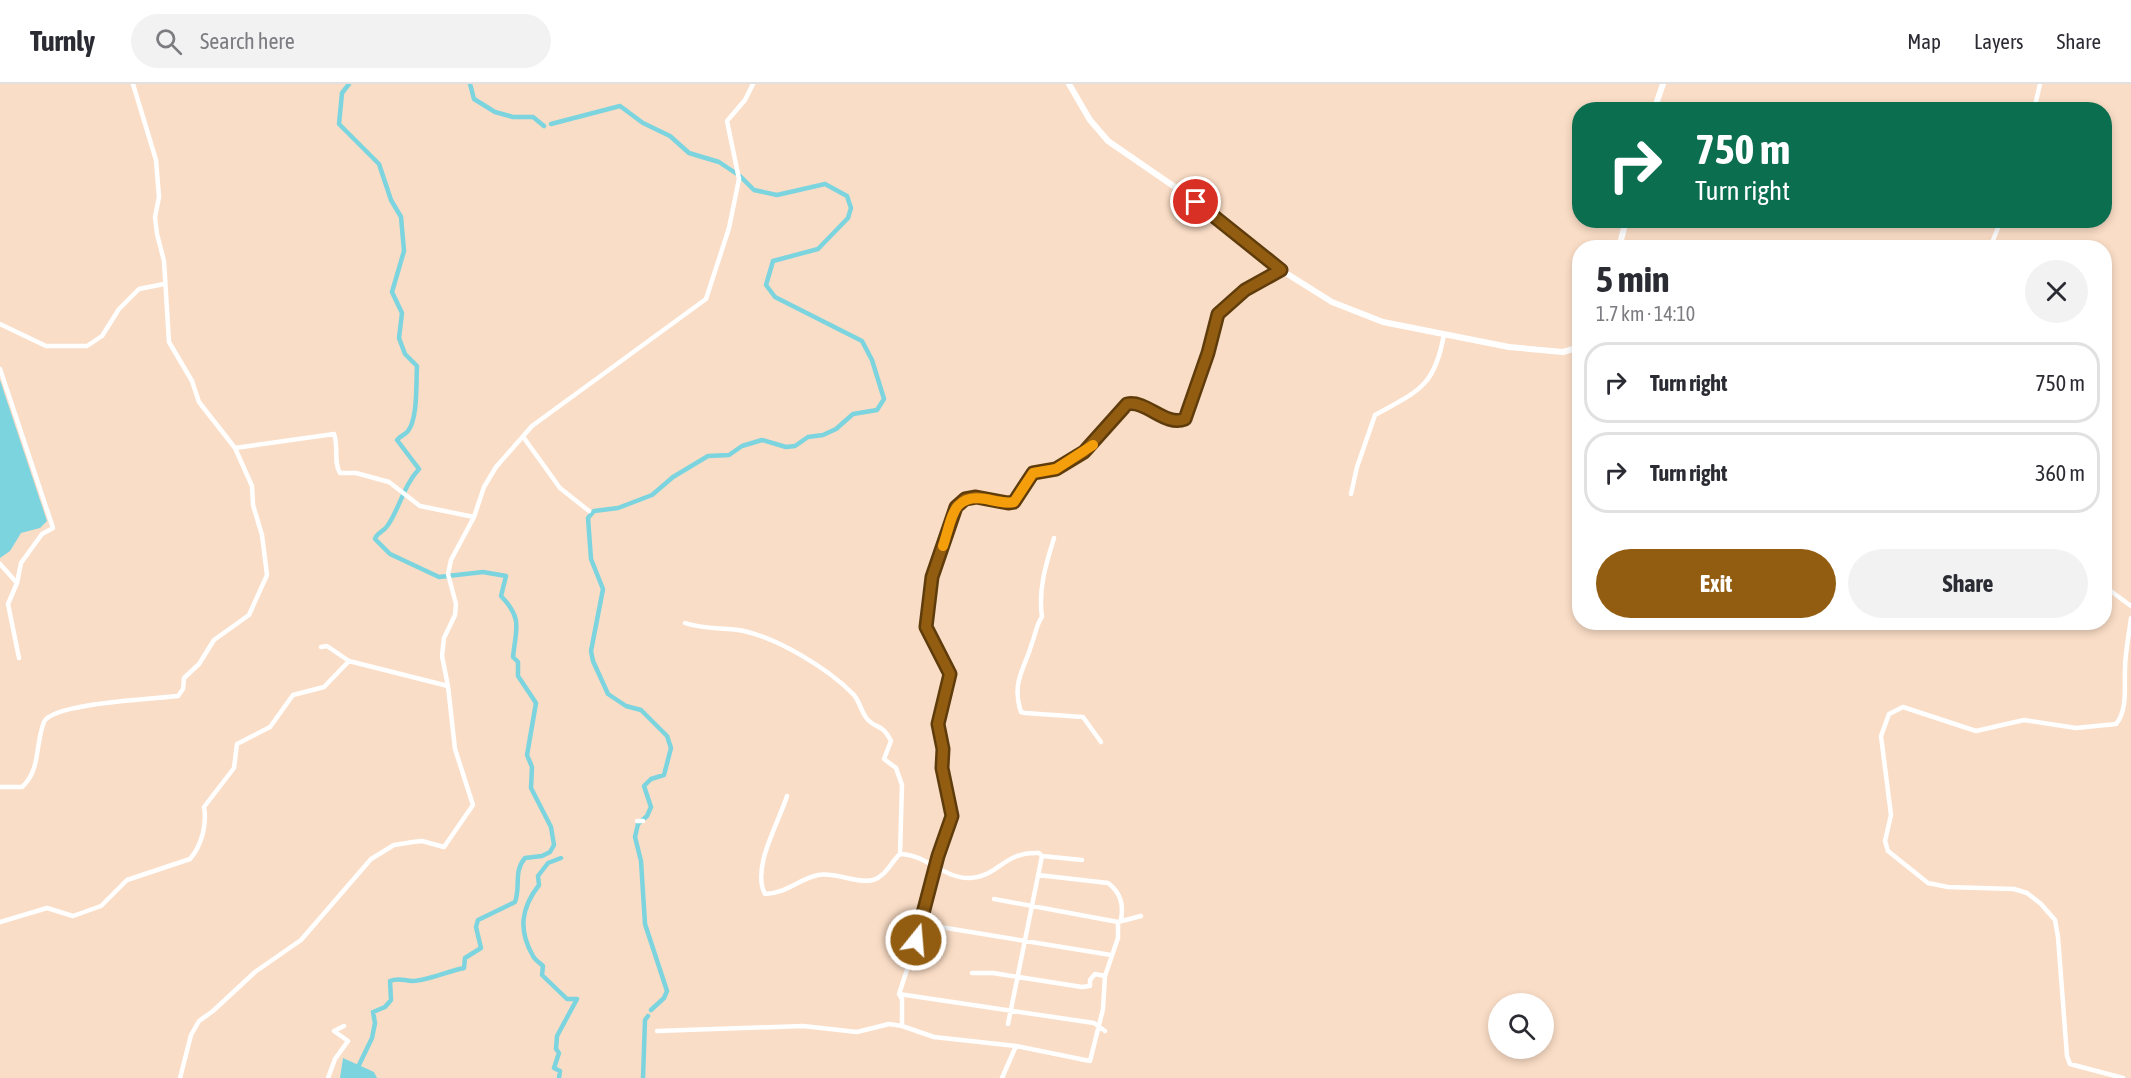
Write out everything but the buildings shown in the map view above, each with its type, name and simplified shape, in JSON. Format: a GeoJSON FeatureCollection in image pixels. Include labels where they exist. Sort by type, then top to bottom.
{"type":"FeatureCollection","features":[{"type":"Feature","properties":{"kind":"main road"},"geometry":{"type":"LineString","coordinates":[[1069,84],[1090,120],[1108,141],[1185,194],[1281,270],[1315,293],[1356,313],[1389,324],[1528,349],[1563,352],[1572,349]]}},
{"type":"Feature","properties":{"kind":"main road"},"geometry":{"type":"LineString","coordinates":[[1657,102],[1663,84]]}},
{"type":"Feature","properties":{"kind":"street"},"geometry":{"type":"LineString","coordinates":[[0,787],[22,787],[26,784],[36,764],[44,721],[51,715],[106,703],[178,696],[183,689],[184,678],[199,664],[214,640],[249,615],[267,575],[262,535],[253,506],[252,486],[236,448],[199,402],[192,381],[169,342],[166,320],[169,309],[164,284],[164,261],[155,217],[159,197],[156,160],[133,84]]}},
{"type":"Feature","properties":{"kind":"street"},"geometry":{"type":"LineString","coordinates":[[180,1078],[191,1035],[199,1021],[255,972],[301,940],[371,859],[394,845],[422,841],[444,847],[469,814],[473,805],[453,737],[448,686],[442,656],[444,638],[455,615],[456,604],[448,574],[454,554],[474,517],[484,487],[508,450],[524,438],[532,426],[706,299],[729,228],[739,175],[727,121],[745,100],[753,84]]}},
{"type":"Feature","properties":{"kind":"street"},"geometry":{"type":"LineString","coordinates":[[2036,102],[2040,84]]}},
{"type":"Feature","properties":{"kind":"street"},"geometry":{"type":"LineString","coordinates":[[902,1026],[902,999],[899,993],[922,924],[952,816],[942,768],[943,749],[938,724],[950,674],[944,657],[928,634],[925,615],[932,577],[956,507],[965,499],[976,497],[1014,502],[1033,473],[1056,469],[1084,452],[1127,404],[1134,402],[1172,420],[1185,419],[1208,353],[1218,314],[1245,290],[1281,270]]}},
{"type":"Feature","properties":{"kind":"street"},"geometry":{"type":"LineString","coordinates":[[0,324],[46,346],[87,346],[102,336],[119,309],[139,289],[164,284]]}},
{"type":"Feature","properties":{"kind":"street"},"geometry":{"type":"LineString","coordinates":[[1352,494],[1357,467],[1375,415],[1411,396],[1422,387],[1437,366],[1444,334]]}},
{"type":"Feature","properties":{"kind":"street"},"geometry":{"type":"LineString","coordinates":[[0,369],[52,528],[42,534],[21,563],[17,583],[8,604],[19,658]]}},
{"type":"Feature","properties":{"kind":"street"},"geometry":{"type":"LineString","coordinates":[[236,448],[334,434],[335,463],[340,473],[356,473],[389,482],[401,489],[420,506],[474,517]]}},
{"type":"Feature","properties":{"kind":"street"},"geometry":{"type":"LineString","coordinates":[[524,438],[560,488],[589,511]]}},
{"type":"Feature","properties":{"kind":"street"},"geometry":{"type":"LineString","coordinates":[[1054,538],[1044,571],[1040,600],[1042,616],[1036,625],[1032,645],[1025,657],[1016,690],[1017,702],[1020,712],[1083,717],[1088,728],[1101,742]]}},
{"type":"Feature","properties":{"kind":"street"},"geometry":{"type":"LineString","coordinates":[[0,564],[17,583]]}},
{"type":"Feature","properties":{"kind":"street"},"geometry":{"type":"LineString","coordinates":[[2112,591],[2131,606]]}},
{"type":"Feature","properties":{"kind":"street"},"geometry":{"type":"LineString","coordinates":[[2123,1078],[2070,1064],[2067,1056],[2058,937],[2055,920],[2042,904],[2027,893],[2014,889],[1948,887],[1928,883],[1888,851],[1885,841],[1891,814],[1881,736],[1889,714],[1903,707],[1976,730],[2024,720],[2076,728],[2116,724],[2121,715],[2126,688],[2125,670],[2131,618]]}},
{"type":"Feature","properties":{"kind":"street"},"geometry":{"type":"LineString","coordinates":[[685,623],[710,629],[743,631],[776,642],[832,676],[854,694],[868,721],[884,729],[891,741],[884,759],[896,768],[903,785],[900,854],[885,873],[875,879],[865,880],[840,874],[823,874],[765,894],[761,887],[765,858],[770,837],[787,796]]}},
{"type":"Feature","properties":{"kind":"street"},"geometry":{"type":"LineString","coordinates":[[321,647],[327,646],[349,661],[448,686]]}},
{"type":"Feature","properties":{"kind":"street"},"geometry":{"type":"LineString","coordinates":[[0,922],[47,908],[73,916],[100,906],[127,880],[190,859],[197,851],[207,821],[204,807],[234,768],[237,744],[270,727],[293,695],[324,687],[349,661]]}},
{"type":"Feature","properties":{"kind":"street"},"geometry":{"type":"LineString","coordinates":[[900,854],[908,854],[943,873],[970,878],[988,873],[1017,854],[1039,853],[1042,856],[1082,860]]}},
{"type":"Feature","properties":{"kind":"street"},"geometry":{"type":"LineString","coordinates":[[1008,1024],[1042,856]]}},
{"type":"Feature","properties":{"kind":"street"},"geometry":{"type":"LineString","coordinates":[[657,1031],[803,1026],[857,1032],[889,1024],[934,1037],[1016,1046],[1090,1061],[1105,976],[1118,938],[1119,920],[1123,909],[1120,898],[1116,889],[1108,883],[1038,875]]}},
{"type":"Feature","properties":{"kind":"street"},"geometry":{"type":"LineString","coordinates":[[994,900],[1119,920],[1141,916]]}},
{"type":"Feature","properties":{"kind":"street"},"geometry":{"type":"LineString","coordinates":[[922,924],[1111,955]]}},
{"type":"Feature","properties":{"kind":"street"},"geometry":{"type":"LineString","coordinates":[[972,973],[993,973],[1018,979],[1088,987],[1095,974],[1105,976]]}},
{"type":"Feature","properties":{"kind":"street"},"geometry":{"type":"LineString","coordinates":[[899,993],[1098,1025],[1105,1031]]}},
{"type":"Feature","properties":{"kind":"street"},"geometry":{"type":"LineString","coordinates":[[327,1077],[348,1041],[334,1031],[344,1026]]}},
{"type":"Feature","properties":{"kind":"street"},"geometry":{"type":"LineString","coordinates":[[1004,1078],[1016,1046]]}},
{"type":"Feature","properties":{"kind":"water"},"geometry":{"type":"Polygon","coordinates":[[[0,380],[47,521],[40,528],[21,533],[10,551],[0,558],[0,380]]]}},
{"type":"Feature","properties":{"kind":"water"},"geometry":{"type":"Polygon","coordinates":[[[343,1058],[374,1072],[377,1078],[340,1078],[343,1058]]]}},
{"type":"Feature","properties":{"kind":"waterway"},"geometry":{"type":"LineString","coordinates":[[349,84],[342,93],[339,124],[379,164],[391,200],[401,217],[404,251],[392,292],[402,313],[399,338],[405,354],[417,366],[413,418],[408,431],[397,440],[419,469],[388,525],[375,539],[390,554],[439,577],[483,572],[506,576],[501,596],[513,611],[515,618],[513,657],[518,662],[518,676],[536,703],[527,755],[532,767],[531,788],[551,827],[554,845],[550,852],[542,856],[525,858],[521,863],[515,902],[478,920],[476,927],[481,948],[465,958],[464,968],[418,981],[399,979],[390,981],[391,1000],[385,1007],[373,1012],[375,1023],[372,1038],[359,1065]]}},
{"type":"Feature","properties":{"kind":"waterway"},"geometry":{"type":"LineString","coordinates":[[470,84],[474,99],[495,112],[513,117],[533,117],[544,126]]}},
{"type":"Feature","properties":{"kind":"waterway"},"geometry":{"type":"LineString","coordinates":[[551,124],[620,106],[643,123],[670,136],[689,153],[719,162],[740,176],[754,190],[777,195],[825,184],[847,196],[851,208],[848,218],[818,249],[773,261],[766,285],[775,297],[862,341],[872,360],[884,399],[877,410],[853,414],[836,429],[823,435],[808,437],[795,446],[786,447],[762,440],[742,446],[729,455],[708,456],[673,477],[652,495],[618,508],[594,511],[588,518],[591,559],[603,589],[591,651],[593,661],[608,694],[626,706],[641,710],[667,736],[671,748],[664,775],[651,779],[644,786],[651,807],[647,816],[638,824],[635,837],[641,861],[645,924],[667,991],[664,998],[651,1010]]}},
{"type":"Feature","properties":{"kind":"waterway"},"geometry":{"type":"LineString","coordinates":[[559,1078],[560,1071],[554,1068],[559,1053],[556,1049],[557,1036],[577,999],[567,999],[542,975],[543,966],[534,957],[525,937],[524,919],[528,902],[539,885],[538,876],[548,863],[561,858]]}},
{"type":"Feature","properties":{"kind":"waterway"},"geometry":{"type":"LineString","coordinates":[[643,1078],[645,1020],[648,1016]]}},
{"type":"Feature","properties":{"kind":"slow traffic"},"geometry":{"type":"LineString","coordinates":[[943,546],[956,507],[965,499],[976,497],[1014,502],[1021,495],[1033,473],[1056,469],[1093,445]]}},
{"type":"Feature","properties":{"kind":"route"},"geometry":{"type":"LineString","coordinates":[[916,940],[938,856],[952,816],[942,768],[943,749],[938,724],[950,674],[944,657],[928,634],[925,615],[932,577],[956,507],[965,499],[976,497],[1014,502],[1021,495],[1033,473],[1056,469],[1084,452],[1127,404],[1134,402],[1172,420],[1185,419],[1208,353],[1218,314],[1245,290],[1281,270],[1196,202]]}}]}
